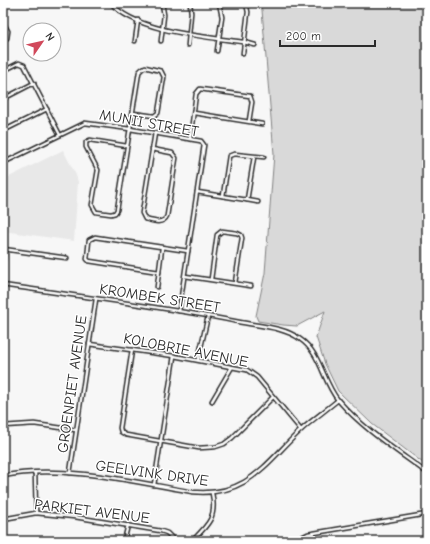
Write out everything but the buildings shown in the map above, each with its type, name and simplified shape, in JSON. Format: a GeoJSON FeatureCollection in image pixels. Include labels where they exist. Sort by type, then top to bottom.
{"type":"FeatureCollection","features":[{"type":"Feature","properties":{"kind":"street"},"geometry":{"type":"LineString","coordinates":[[111,3],[120,12],[162,29],[255,45]]}},
{"type":"Feature","properties":{"kind":"street"},"geometry":{"type":"LineString","coordinates":[[161,41],[164,15],[162,3]]}},
{"type":"Feature","properties":{"kind":"street"},"geometry":{"type":"LineString","coordinates":[[188,45],[191,13],[190,3]]}},
{"type":"Feature","properties":{"kind":"street"},"geometry":{"type":"LineString","coordinates":[[217,51],[222,17],[219,3]]}},
{"type":"Feature","properties":{"kind":"street"},"geometry":{"type":"LineString","coordinates":[[243,53],[248,12],[246,3]]}},
{"type":"Feature","properties":{"kind":"street"},"geometry":{"type":"LineString","coordinates":[[135,41],[138,20]]}},
{"type":"Feature","properties":{"kind":"street"},"geometry":{"type":"LineString","coordinates":[[3,22],[8,33],[7,38],[3,41]]}},
{"type":"Feature","properties":{"kind":"street"},"geometry":{"type":"LineString","coordinates":[[3,71],[19,63],[23,64],[60,135]]}},
{"type":"Feature","properties":{"kind":"street"},"geometry":{"type":"LineString","coordinates":[[128,146],[90,140],[86,144],[98,170],[92,205],[96,212],[111,214],[116,212],[128,146],[130,129],[140,70],[145,67],[161,71],[164,77],[158,113],[154,116],[133,113]]}},
{"type":"Feature","properties":{"kind":"street"},"geometry":{"type":"LineString","coordinates":[[3,99],[34,84]]}},
{"type":"Feature","properties":{"kind":"street"},"geometry":{"type":"LineString","coordinates":[[190,139],[196,94],[198,90],[203,89],[251,97],[252,102],[249,122]]}},
{"type":"Feature","properties":{"kind":"street"},"geometry":{"type":"LineString","coordinates":[[3,131],[47,109]]}},
{"type":"Feature","properties":{"kind":"street"},"geometry":{"type":"LineString","coordinates":[[194,113],[262,124]]}},
{"type":"Feature","properties":{"kind":"street","name":"MUNII STREET"},"geometry":{"type":"LineString","coordinates":[[3,163],[85,123],[200,140],[204,145],[179,311]]}},
{"type":"Feature","properties":{"kind":"street"},"geometry":{"type":"LineString","coordinates":[[152,149],[172,153],[176,158],[166,219],[161,222],[146,219],[142,215],[152,149],[155,133]]}},
{"type":"Feature","properties":{"kind":"street"},"geometry":{"type":"LineString","coordinates":[[223,196],[229,156],[234,154],[264,157]]}},
{"type":"Feature","properties":{"kind":"street"},"geometry":{"type":"LineString","coordinates":[[247,200],[254,156]]}},
{"type":"Feature","properties":{"kind":"street"},"geometry":{"type":"LineString","coordinates":[[197,192],[258,202]]}},
{"type":"Feature","properties":{"kind":"street"},"geometry":{"type":"LineString","coordinates":[[211,280],[217,235],[222,232],[237,233],[242,238],[235,283]]}},
{"type":"Feature","properties":{"kind":"street"},"geometry":{"type":"LineString","coordinates":[[159,272],[90,262],[87,259],[89,242],[91,238],[95,237],[188,251]]}},
{"type":"Feature","properties":{"kind":"street"},"geometry":{"type":"LineString","coordinates":[[157,287],[162,248]]}},
{"type":"Feature","properties":{"kind":"street"},"geometry":{"type":"LineString","coordinates":[[3,263],[4,249],[67,258]]}},
{"type":"Feature","properties":{"kind":"street"},"geometry":{"type":"LineString","coordinates":[[184,276],[251,286]]}},
{"type":"Feature","properties":{"kind":"street","name":"KROMBEK STREET"},"geometry":{"type":"LineString","coordinates":[[3,285],[179,311],[286,332],[301,339],[309,347],[338,400]]}},
{"type":"Feature","properties":{"kind":"street","name":"GROENPIET AVENUE"},"geometry":{"type":"LineString","coordinates":[[70,473],[96,299]]}},
{"type":"Feature","properties":{"kind":"street"},"geometry":{"type":"LineString","coordinates":[[198,360],[208,316]]}},
{"type":"Feature","properties":{"kind":"street","name":"KOLOBRIE AVENUE"},"geometry":{"type":"LineString","coordinates":[[89,344],[174,356],[247,370],[254,374],[301,430]]}},
{"type":"Feature","properties":{"kind":"street"},"geometry":{"type":"LineString","coordinates":[[132,350],[120,430],[126,436],[205,449],[220,446],[232,438],[273,397]]}},
{"type":"Feature","properties":{"kind":"street"},"geometry":{"type":"LineString","coordinates":[[154,485],[174,356]]}},
{"type":"Feature","properties":{"kind":"street"},"geometry":{"type":"LineString","coordinates":[[212,401],[232,367]]}},
{"type":"Feature","properties":{"kind":"street"},"geometry":{"type":"LineString","coordinates":[[338,400],[366,427],[427,473]]}},
{"type":"Feature","properties":{"kind":"street","name":"GEELVINK DRIVE"},"geometry":{"type":"LineString","coordinates":[[3,476],[20,473],[70,473],[193,492],[212,493],[232,488],[250,480],[301,430],[338,400]]}},
{"type":"Feature","properties":{"kind":"street"},"geometry":{"type":"LineString","coordinates":[[3,426],[34,424],[76,430]]}},
{"type":"Feature","properties":{"kind":"street"},"geometry":{"type":"LineString","coordinates":[[35,473],[36,513]]}},
{"type":"Feature","properties":{"kind":"street"},"geometry":{"type":"LineString","coordinates":[[192,541],[205,528],[213,513],[214,506],[212,493]]}},
{"type":"Feature","properties":{"kind":"street","name":"PARKIET AVENUE"},"geometry":{"type":"LineString","coordinates":[[3,519],[36,513],[164,531],[175,541]]}},
{"type":"Feature","properties":{"kind":"street"},"geometry":{"type":"LineString","coordinates":[[296,541],[302,536],[308,534],[427,514]]}},
{"type":"Feature","properties":{"kind":"street"},"geometry":{"type":"LineString","coordinates":[[124,541],[128,525]]}},
{"type":"Feature","properties":{"kind":"shaded area"},"geometry":{"type":"Polygon","coordinates":[[[260,3],[427,3],[427,466],[372,424],[338,391],[325,364],[316,337],[325,311],[297,326],[258,321],[256,316],[265,273],[274,154],[262,10],[260,3]]]}},
{"type":"Feature","properties":{"kind":"shaded area"},"geometry":{"type":"Polygon","coordinates":[[[63,150],[78,182],[74,241],[3,231],[3,180],[63,150]]]}}]}
